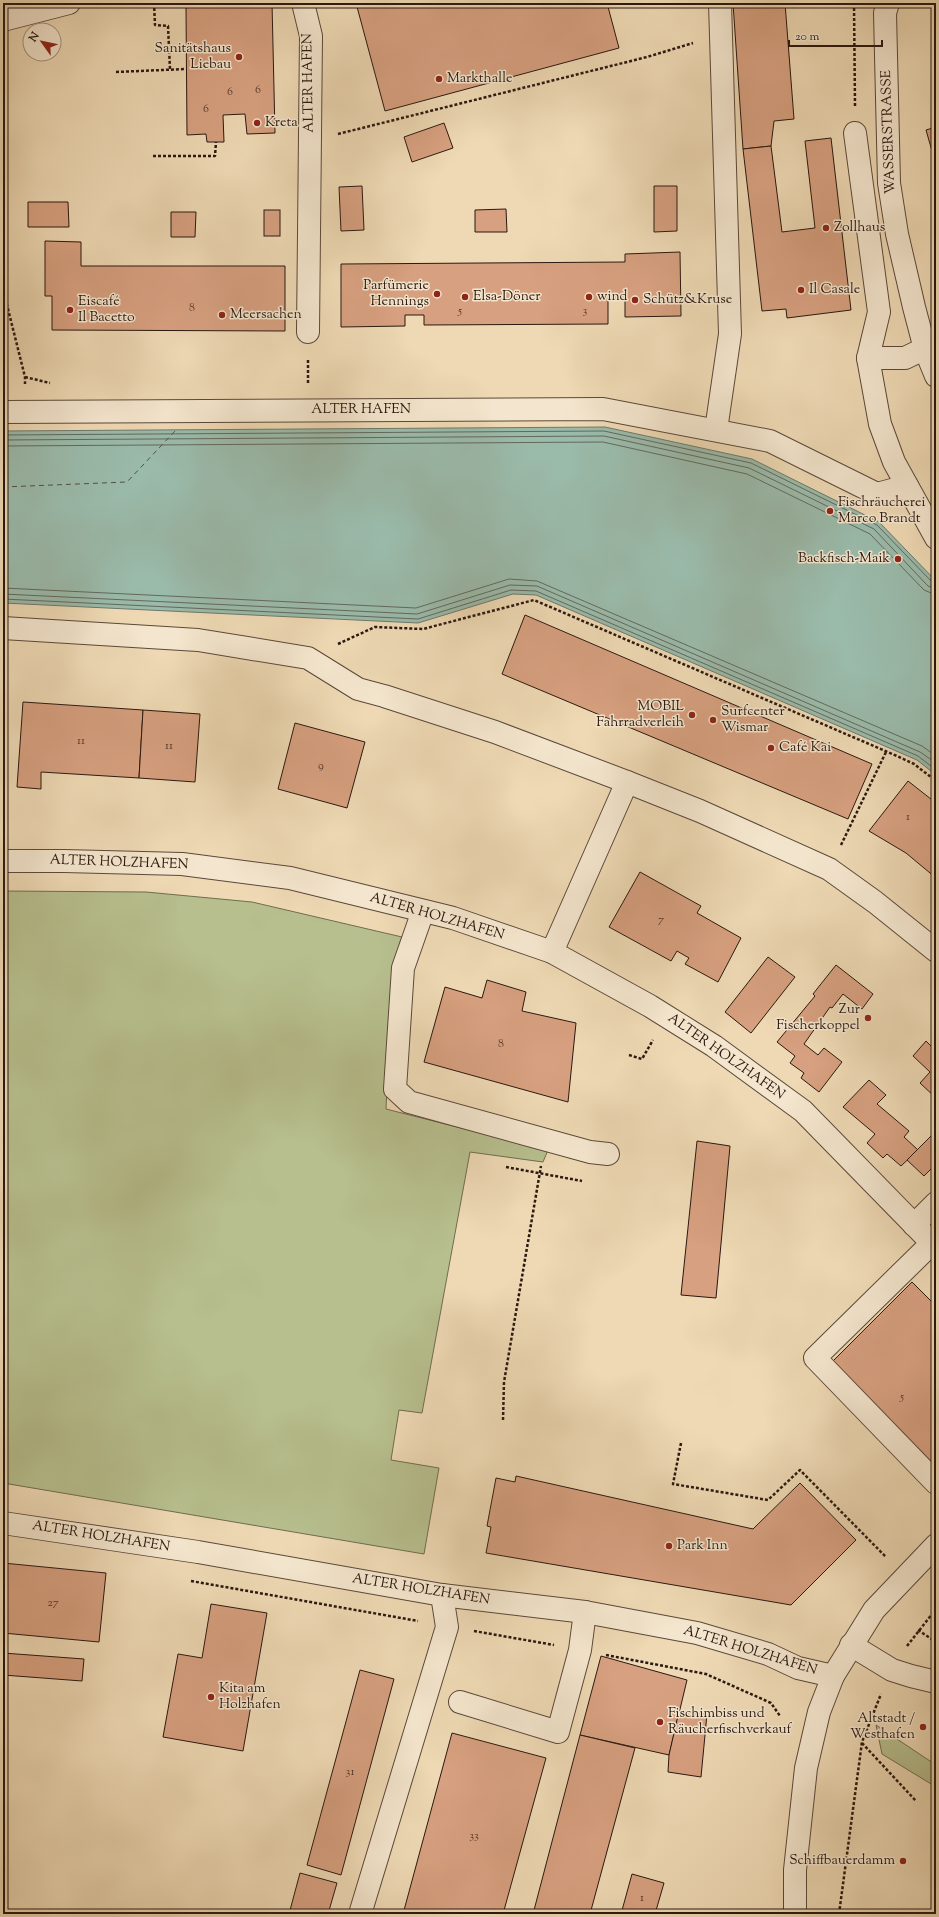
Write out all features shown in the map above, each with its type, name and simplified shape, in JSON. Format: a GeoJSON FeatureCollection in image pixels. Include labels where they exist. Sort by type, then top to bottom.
{"type":"FeatureCollection","features":[{"type":"Feature","properties":{"kind":"street"},"geometry":{"type":"LineString","coordinates":[[3,20],[69,3]]}},
{"type":"Feature","properties":{"kind":"street","name":"ALTER HAFEN"},"geometry":{"type":"LineString","coordinates":[[303,3],[311,36],[308,332]]}},
{"type":"Feature","properties":{"kind":"street"},"geometry":{"type":"LineString","coordinates":[[716,430],[730,334],[720,3]]}},
{"type":"Feature","properties":{"kind":"street","name":"WASSERSTRASSE"},"geometry":{"type":"LineString","coordinates":[[888,3],[885,13],[890,183],[898,234],[914,307],[930,346],[936,376]]}},
{"type":"Feature","properties":{"kind":"street"},"geometry":{"type":"LineString","coordinates":[[855,133],[879,312],[868,358],[880,424],[894,462],[936,538]]}},
{"type":"Feature","properties":{"kind":"street"},"geometry":{"type":"LineString","coordinates":[[868,358],[905,358],[930,346]]}},
{"type":"Feature","properties":{"kind":"street","name":"ALTER HAFEN"},"geometry":{"type":"LineString","coordinates":[[3,412],[602,409],[770,440],[877,494],[908,486]]}},
{"type":"Feature","properties":{"kind":"street"},"geometry":{"type":"LineString","coordinates":[[3,628],[198,640],[308,658],[358,689],[495,732],[627,782],[700,811],[829,869],[875,902],[936,951]]}},
{"type":"Feature","properties":{"kind":"street"},"geometry":{"type":"LineString","coordinates":[[552,952],[627,782]]}},
{"type":"Feature","properties":{"kind":"street","name":"ALTER HOLZHAFEN"},"geometry":{"type":"LineString","coordinates":[[3,861],[64,860],[182,864],[290,878],[453,918],[552,952],[666,1016],[714,1046],[803,1111],[934,1245]]}},
{"type":"Feature","properties":{"kind":"street"},"geometry":{"type":"LineString","coordinates":[[423,911],[403,968],[395,1089],[409,1102],[590,1152],[608,1154]]}},
{"type":"Feature","properties":{"kind":"street"},"geometry":{"type":"LineString","coordinates":[[914,1225],[936,1203]]}},
{"type":"Feature","properties":{"kind":"street"},"geometry":{"type":"LineString","coordinates":[[934,1245],[815,1358],[936,1483]]}},
{"type":"Feature","properties":{"kind":"street","name":"ALTER HOLZHAFEN"},"geometry":{"type":"LineString","coordinates":[[3,1523],[198,1552],[442,1595],[585,1612],[697,1633],[768,1654],[798,1668],[833,1676]]}},
{"type":"Feature","properties":{"kind":"street"},"geometry":{"type":"LineString","coordinates":[[795,1914],[795,1870],[806,1768],[819,1712],[833,1676],[874,1610],[936,1545]]}},
{"type":"Feature","properties":{"kind":"street"},"geometry":{"type":"LineString","coordinates":[[360,1914],[447,1627],[442,1595]]}},
{"type":"Feature","properties":{"kind":"street"},"geometry":{"type":"LineString","coordinates":[[460,1702],[558,1732],[580,1650],[585,1612]]}},
{"type":"Feature","properties":{"kind":"street"},"geometry":{"type":"LineString","coordinates":[[851,1645],[892,1670],[936,1682]]}},
{"type":"Feature","properties":{"kind":"path"},"geometry":{"type":"LineString","coordinates":[[154,3],[154,25],[168,26],[170,69]]}},
{"type":"Feature","properties":{"kind":"path"},"geometry":{"type":"LineString","coordinates":[[854,3],[855,133]]}},
{"type":"Feature","properties":{"kind":"path"},"geometry":{"type":"LineString","coordinates":[[310,141],[646,57],[721,35]]}},
{"type":"Feature","properties":{"kind":"path"},"geometry":{"type":"LineString","coordinates":[[116,72],[186,69]]}},
{"type":"Feature","properties":{"kind":"path"},"geometry":{"type":"LineString","coordinates":[[153,156],[215,156],[216,142]]}},
{"type":"Feature","properties":{"kind":"path"},"geometry":{"type":"LineString","coordinates":[[3,289],[25,377],[25,387]]}},
{"type":"Feature","properties":{"kind":"path"},"geometry":{"type":"LineString","coordinates":[[308,658],[375,627],[423,628],[534,600],[914,764],[936,781]]}},
{"type":"Feature","properties":{"kind":"path"},"geometry":{"type":"LineString","coordinates":[[829,869],[886,752]]}},
{"type":"Feature","properties":{"kind":"path"},"geometry":{"type":"LineString","coordinates":[[629,1055],[642,1059],[666,1016]]}},
{"type":"Feature","properties":{"kind":"path"},"geometry":{"type":"LineString","coordinates":[[502,1420],[504,1382],[541,1164],[549,1165]]}},
{"type":"Feature","properties":{"kind":"path"},"geometry":{"type":"LineString","coordinates":[[506,1167],[582,1181]]}},
{"type":"Feature","properties":{"kind":"path"},"geometry":{"type":"LineString","coordinates":[[680,1442],[673,1484],[768,1500],[800,1470],[886,1557]]}},
{"type":"Feature","properties":{"kind":"path"},"geometry":{"type":"LineString","coordinates":[[190,1581],[580,1650],[706,1674],[771,1703],[780,1716]]}},
{"type":"Feature","properties":{"kind":"path"},"geometry":{"type":"LineString","coordinates":[[839,1914],[862,1742],[872,1712],[892,1670],[918,1630],[936,1609]]}},
{"type":"Feature","properties":{"kind":"path"},"geometry":{"type":"LineString","coordinates":[[918,1630],[936,1642]]}},
{"type":"Feature","properties":{"kind":"path"},"geometry":{"type":"LineString","coordinates":[[862,1742],[916,1801]]}},
{"type":"Feature","properties":{"kind":"green space"},"geometry":{"type":"Polygon","coordinates":[[[3,891],[146,892],[252,902],[402,937],[392,971],[386,1109],[548,1150],[543,1162],[470,1152],[422,1413],[399,1410],[391,1460],[439,1468],[424,1554],[3,1483],[3,891]]]}},
{"type":"Feature","properties":{"kind":"green space"},"geometry":{"type":"Polygon","coordinates":[[[876,1725],[936,1765],[936,1787],[882,1754],[876,1725]]]}},
{"type":"Feature","properties":{"kind":"water"},"geometry":{"type":"Polygon","coordinates":[[[605,427],[752,459],[879,522],[936,581],[936,775],[917,760],[536,595],[513,594],[418,623],[3,603],[3,431],[605,427]]]}},
{"type":"Feature","properties":{"kind":"building"},"geometry":{"type":"Polygon","coordinates":[[[205,3],[272,3],[275,133],[247,134],[245,114],[223,115],[224,142],[207,142],[206,134],[187,135],[186,8],[205,3]]]}},
{"type":"Feature","properties":{"kind":"building","name":"Markthalle"},"geometry":{"type":"Polygon","coordinates":[[[356,3],[607,3],[619,48],[385,111],[356,3]]]}},
{"type":"Feature","properties":{"kind":"building"},"geometry":{"type":"Polygon","coordinates":[[[733,3],[785,3],[794,119],[774,121],[771,146],[743,149],[733,3]]]}},
{"type":"Feature","properties":{"kind":"building"},"geometry":{"type":"Polygon","coordinates":[[[444,123],[453,148],[412,162],[404,137],[444,123]]]}},
{"type":"Feature","properties":{"kind":"building"},"geometry":{"type":"Polygon","coordinates":[[[936,127],[936,165],[926,130],[936,127]]]}},
{"type":"Feature","properties":{"kind":"building","name":"Zollhaus"},"geometry":{"type":"Polygon","coordinates":[[[831,138],[851,310],[787,318],[786,309],[762,311],[743,149],[771,146],[782,232],[815,228],[805,141],[831,138]]]}},
{"type":"Feature","properties":{"kind":"building"},"geometry":{"type":"Polygon","coordinates":[[[362,186],[364,230],[341,231],[339,187],[362,186]]]}},
{"type":"Feature","properties":{"kind":"building"},"geometry":{"type":"Polygon","coordinates":[[[654,186],[677,186],[677,231],[654,232],[654,186]]]}},
{"type":"Feature","properties":{"kind":"building"},"geometry":{"type":"Polygon","coordinates":[[[28,202],[68,202],[69,227],[28,227],[28,202]]]}},
{"type":"Feature","properties":{"kind":"building"},"geometry":{"type":"Polygon","coordinates":[[[506,209],[507,232],[475,232],[475,210],[506,209]]]}},
{"type":"Feature","properties":{"kind":"building"},"geometry":{"type":"Polygon","coordinates":[[[264,210],[280,210],[280,236],[264,236],[264,210]]]}},
{"type":"Feature","properties":{"kind":"building"},"geometry":{"type":"Polygon","coordinates":[[[171,212],[196,212],[195,237],[171,237],[171,212]]]}},
{"type":"Feature","properties":{"kind":"building"},"geometry":{"type":"Polygon","coordinates":[[[45,241],[81,242],[81,266],[285,266],[285,331],[52,330],[52,296],[45,296],[45,241]]]}},
{"type":"Feature","properties":{"kind":"building"},"geometry":{"type":"Polygon","coordinates":[[[680,252],[681,316],[625,317],[625,299],[608,299],[608,324],[424,325],[424,315],[405,315],[405,326],[341,327],[341,264],[625,262],[625,254],[680,252]]]}},
{"type":"Feature","properties":{"kind":"building"},"geometry":{"type":"Polygon","coordinates":[[[525,615],[872,764],[848,819],[502,674],[525,615]]]}},
{"type":"Feature","properties":{"kind":"building"},"geometry":{"type":"Polygon","coordinates":[[[23,702],[143,710],[139,778],[41,772],[41,789],[17,787],[23,702]]]}},
{"type":"Feature","properties":{"kind":"building"},"geometry":{"type":"Polygon","coordinates":[[[143,710],[200,714],[195,782],[139,778],[143,710]]]}},
{"type":"Feature","properties":{"kind":"building"},"geometry":{"type":"Polygon","coordinates":[[[295,723],[365,742],[347,808],[278,789],[295,723]]]}},
{"type":"Feature","properties":{"kind":"building"},"geometry":{"type":"Polygon","coordinates":[[[908,781],[936,803],[936,878],[906,853],[869,831],[908,781]]]}},
{"type":"Feature","properties":{"kind":"building"},"geometry":{"type":"Polygon","coordinates":[[[640,872],[701,906],[697,913],[741,938],[718,982],[685,964],[689,958],[677,951],[671,961],[609,927],[640,872]]]}},
{"type":"Feature","properties":{"kind":"building"},"geometry":{"type":"Polygon","coordinates":[[[768,957],[795,977],[751,1033],[725,1012],[768,957]]]}},
{"type":"Feature","properties":{"kind":"building"},"geometry":{"type":"Polygon","coordinates":[[[836,965],[873,994],[862,1009],[843,994],[832,1008],[830,1007],[804,1044],[818,1055],[824,1048],[842,1062],[819,1092],[801,1078],[804,1073],[790,1063],[795,1056],[777,1042],[815,996],[813,994],[836,965]]]}},
{"type":"Feature","properties":{"kind":"building"},"geometry":{"type":"Polygon","coordinates":[[[487,980],[526,992],[522,1011],[576,1023],[568,1102],[424,1062],[445,987],[482,998],[487,980]]]}},
{"type":"Feature","properties":{"kind":"building"},"geometry":{"type":"Polygon","coordinates":[[[926,1041],[936,1051],[936,1098],[920,1083],[930,1072],[913,1056],[926,1041]]]}},
{"type":"Feature","properties":{"kind":"building"},"geometry":{"type":"Polygon","coordinates":[[[869,1080],[886,1095],[877,1104],[909,1131],[904,1137],[918,1150],[901,1166],[887,1154],[883,1158],[867,1143],[875,1134],[843,1107],[869,1080]]]}},
{"type":"Feature","properties":{"kind":"building"},"geometry":{"type":"Polygon","coordinates":[[[934,1133],[936,1135],[936,1164],[924,1176],[907,1160],[934,1133]]]}},
{"type":"Feature","properties":{"kind":"building"},"geometry":{"type":"Polygon","coordinates":[[[697,1141],[730,1146],[716,1298],[681,1295],[697,1141]]]}},
{"type":"Feature","properties":{"kind":"building"},"geometry":{"type":"Polygon","coordinates":[[[912,1282],[936,1306],[935,1466],[832,1362],[912,1282]]]}},
{"type":"Feature","properties":{"kind":"building","name":"Park Inn"},"geometry":{"type":"Polygon","coordinates":[[[516,1476],[753,1529],[800,1483],[856,1540],[791,1605],[486,1553],[491,1527],[487,1526],[496,1478],[515,1482],[516,1476]]]}},
{"type":"Feature","properties":{"kind":"building"},"geometry":{"type":"Polygon","coordinates":[[[3,1563],[106,1573],[99,1642],[3,1633],[3,1563]]]}},
{"type":"Feature","properties":{"kind":"building","name":"Kita am Holzhafen"},"geometry":{"type":"Polygon","coordinates":[[[211,1604],[267,1613],[243,1751],[163,1737],[178,1654],[202,1658],[211,1604]]]}},
{"type":"Feature","properties":{"kind":"building"},"geometry":{"type":"Polygon","coordinates":[[[3,1653],[84,1659],[82,1681],[3,1675],[3,1653]]]}},
{"type":"Feature","properties":{"kind":"building"},"geometry":{"type":"Polygon","coordinates":[[[601,1656],[687,1680],[669,1755],[580,1735],[601,1656]]]}},
{"type":"Feature","properties":{"kind":"building"},"geometry":{"type":"Polygon","coordinates":[[[360,1670],[394,1679],[341,1875],[307,1865],[360,1670]]]}},
{"type":"Feature","properties":{"kind":"building"},"geometry":{"type":"Polygon","coordinates":[[[679,1711],[707,1714],[701,1777],[668,1772],[669,1755],[679,1711]]]}},
{"type":"Feature","properties":{"kind":"building"},"geometry":{"type":"Polygon","coordinates":[[[452,1733],[546,1758],[503,1914],[403,1914],[452,1733]]]}},
{"type":"Feature","properties":{"kind":"building"},"geometry":{"type":"Polygon","coordinates":[[[580,1735],[635,1748],[590,1914],[533,1914],[580,1735]]]}},
{"type":"Feature","properties":{"kind":"building"},"geometry":{"type":"Polygon","coordinates":[[[300,1873],[337,1883],[328,1914],[289,1914],[300,1873]]]}},
{"type":"Feature","properties":{"kind":"building"},"geometry":{"type":"Polygon","coordinates":[[[632,1874],[664,1883],[655,1914],[621,1914],[632,1874]]]}},
{"type":"Feature","properties":{"kind":"ferry route"},"geometry":{"type":"LineString","coordinates":[[3,487],[127,482],[176,430]]}},
{"type":"Feature","properties":{"kind":"place","name":"Sanitätshaus Liebau"},"geometry":{"type":"Point","coordinates":[239,57]}},
{"type":"Feature","properties":{"kind":"place","name":"Markthalle"},"geometry":{"type":"Point","coordinates":[439,79]}},
{"type":"Feature","properties":{"kind":"place","name":"Kreta"},"geometry":{"type":"Point","coordinates":[257,123]}},
{"type":"Feature","properties":{"kind":"place","name":"Zollhaus"},"geometry":{"type":"Point","coordinates":[826,228]}},
{"type":"Feature","properties":{"kind":"place","name":"Il Casale"},"geometry":{"type":"Point","coordinates":[801,290]}},
{"type":"Feature","properties":{"kind":"place","name":"Parfümerie Hennings"},"geometry":{"type":"Point","coordinates":[437,294]}},
{"type":"Feature","properties":{"kind":"place","name":"Elsa-Döner"},"geometry":{"type":"Point","coordinates":[465,297]}},
{"type":"Feature","properties":{"kind":"place","name":"wind"},"geometry":{"type":"Point","coordinates":[589,297]}},
{"type":"Feature","properties":{"kind":"place","name":"Schütz&Kruse"},"geometry":{"type":"Point","coordinates":[635,300]}},
{"type":"Feature","properties":{"kind":"place","name":"Eiscafé Il Bacetto"},"geometry":{"type":"Point","coordinates":[70,310]}},
{"type":"Feature","properties":{"kind":"place","name":"Meersachen"},"geometry":{"type":"Point","coordinates":[222,315]}},
{"type":"Feature","properties":{"kind":"place","name":"Fischräucherei Marco Brandt"},"geometry":{"type":"Point","coordinates":[830,511]}},
{"type":"Feature","properties":{"kind":"place","name":"Backfisch-Maik"},"geometry":{"type":"Point","coordinates":[898,559]}},
{"type":"Feature","properties":{"kind":"place","name":"MOBIL Fahrradverleih"},"geometry":{"type":"Point","coordinates":[692,715]}},
{"type":"Feature","properties":{"kind":"place","name":"Surfcenter Wismar"},"geometry":{"type":"Point","coordinates":[713,720]}},
{"type":"Feature","properties":{"kind":"place","name":"Café Kai"},"geometry":{"type":"Point","coordinates":[771,748]}},
{"type":"Feature","properties":{"kind":"place","name":"Zur Fischerkoppel"},"geometry":{"type":"Point","coordinates":[868,1018]}},
{"type":"Feature","properties":{"kind":"place","name":"Park Inn"},"geometry":{"type":"Point","coordinates":[669,1546]}},
{"type":"Feature","properties":{"kind":"place","name":"Kita am Holzhafen"},"geometry":{"type":"Point","coordinates":[211,1697]}},
{"type":"Feature","properties":{"kind":"place","name":"Fischimbiss und Räucherfischverkauf"},"geometry":{"type":"Point","coordinates":[660,1722]}},
{"type":"Feature","properties":{"kind":"place","name":"Altstadt / Westhafen"},"geometry":{"type":"Point","coordinates":[923,1727]}},
{"type":"Feature","properties":{"kind":"place","name":"Schiffbauerdamm"},"geometry":{"type":"Point","coordinates":[903,1861]}}]}
